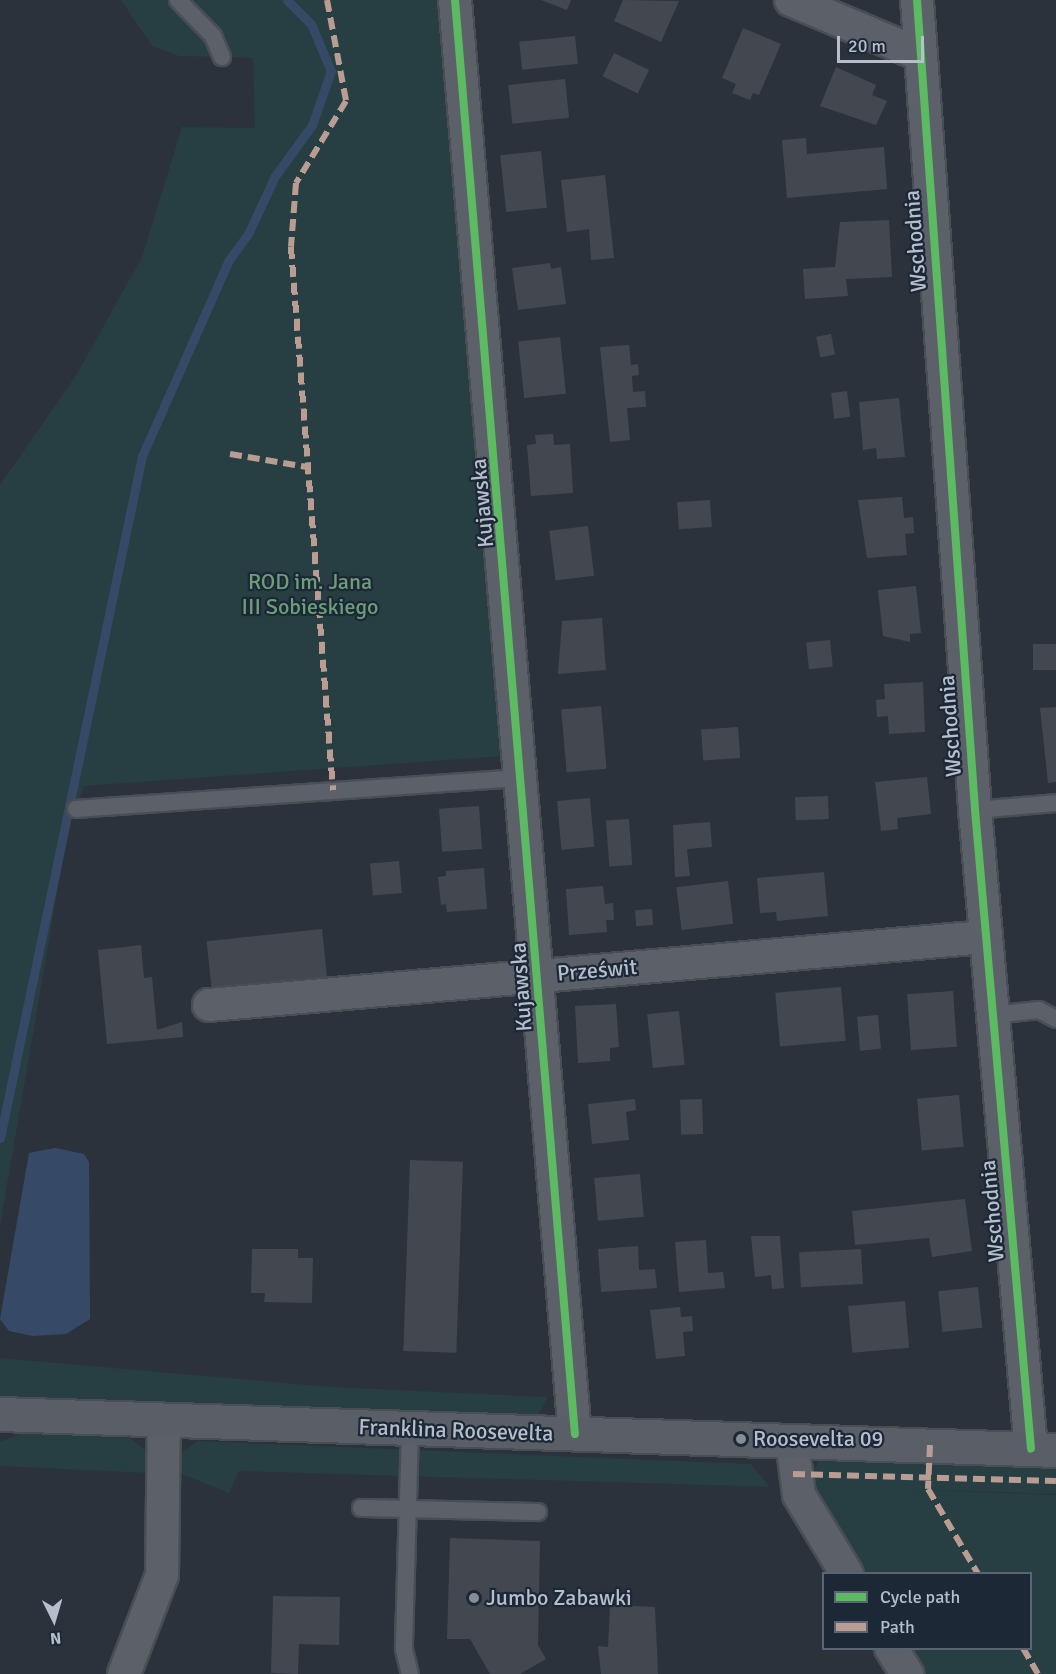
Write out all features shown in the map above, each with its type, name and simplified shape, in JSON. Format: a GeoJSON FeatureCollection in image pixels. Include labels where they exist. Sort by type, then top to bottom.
{"type":"FeatureCollection","features":[{"type":"Feature","properties":{"kind":"street","name":"Kujawska"},"geometry":{"type":"LineString","coordinates":[[455,0],[524,778],[575,1434]]}},
{"type":"Feature","properties":{"kind":"street"},"geometry":{"type":"LineString","coordinates":[[791,0],[919,54]]}},
{"type":"Feature","properties":{"kind":"street","name":"Wschodnia"},"geometry":{"type":"LineString","coordinates":[[917,0],[919,54],[985,937],[1043,1449]]}},
{"type":"Feature","properties":{"kind":"street","name":"Prześwit"},"geometry":{"type":"LineString","coordinates":[[209,1005],[985,937]]}},
{"type":"Feature","properties":{"kind":"street","name":"Franklina Roosevelta"},"geometry":{"type":"LineString","coordinates":[[0,1414],[1043,1449]]}},
{"type":"Feature","properties":{"kind":"street"},"geometry":{"type":"LineString","coordinates":[[124,1674],[162,1575],[164,1420]]}},
{"type":"Feature","properties":{"kind":"street"},"geometry":{"type":"LineString","coordinates":[[792,1441],[800,1495],[846,1572]]}},
{"type":"Feature","properties":{"kind":"street"},"geometry":{"type":"LineString","coordinates":[[892,1650],[907,1674]]}},
{"type":"Feature","properties":{"kind":"lane"},"geometry":{"type":"LineString","coordinates":[[178,0],[213,36],[222,57]]}},
{"type":"Feature","properties":{"kind":"lane"},"geometry":{"type":"LineString","coordinates":[[76,809],[524,778]]}},
{"type":"Feature","properties":{"kind":"lane"},"geometry":{"type":"LineString","coordinates":[[975,810],[1056,803]]}},
{"type":"Feature","properties":{"kind":"lane"},"geometry":{"type":"LineString","coordinates":[[994,1015],[1039,1010],[1056,1019]]}},
{"type":"Feature","properties":{"kind":"lane"},"geometry":{"type":"LineString","coordinates":[[410,1429],[404,1649],[410,1674]]}},
{"type":"Feature","properties":{"kind":"lane"},"geometry":{"type":"LineString","coordinates":[[361,1508],[538,1512]]}},
{"type":"Feature","properties":{"kind":"green space","name":"ROD im. Jana III Sobieskiego"},"geometry":{"type":"Polygon","coordinates":[[[121,0],[441,0],[504,756],[84,786],[68,830],[0,1226],[0,485],[77,374],[142,257],[182,127],[255,128],[253,58],[179,56],[152,46],[121,0]]]}},
{"type":"Feature","properties":{"kind":"green space"},"geometry":{"type":"Polygon","coordinates":[[[0,1358],[331,1387],[548,1397],[537,1417],[0,1397],[0,1358]]]}},
{"type":"Feature","properties":{"kind":"green space"},"geometry":{"type":"Polygon","coordinates":[[[25,1432],[129,1437],[145,1450],[148,1473],[0,1466],[0,1442],[25,1432]]]}},
{"type":"Feature","properties":{"kind":"green space"},"geometry":{"type":"Polygon","coordinates":[[[199,1441],[751,1464],[770,1487],[239,1471],[229,1493],[179,1473],[180,1453],[199,1441]]]}},
{"type":"Feature","properties":{"kind":"green space"},"geometry":{"type":"Polygon","coordinates":[[[819,1459],[1056,1467],[1056,1494],[901,1489],[1056,1495],[1056,1674],[921,1674],[907,1650],[1032,1650],[1032,1572],[860,1572],[809,1485],[819,1459]]]}},
{"type":"Feature","properties":{"kind":"water"},"geometry":{"type":"Polygon","coordinates":[[[55,1148],[84,1154],[89,1162],[90,1319],[66,1334],[33,1336],[9,1331],[0,1319],[29,1153],[55,1148]]]}},
{"type":"Feature","properties":{"kind":"building"},"geometry":{"type":"Polygon","coordinates":[[[541,0],[571,0],[567,10],[541,0]]]}},
{"type":"Feature","properties":{"kind":"building"},"geometry":{"type":"Polygon","coordinates":[[[623,0],[679,1],[661,42],[614,21],[623,0]]]}},
{"type":"Feature","properties":{"kind":"building"},"geometry":{"type":"Polygon","coordinates":[[[743,28],[781,44],[759,95],[753,93],[750,100],[732,93],[736,84],[722,78],[743,28]]]}},
{"type":"Feature","properties":{"kind":"building"},"geometry":{"type":"Polygon","coordinates":[[[575,36],[578,64],[522,70],[519,42],[575,36]]]}},
{"type":"Feature","properties":{"kind":"building"},"geometry":{"type":"Polygon","coordinates":[[[614,53],[649,70],[638,93],[603,76],[614,53]]]}},
{"type":"Feature","properties":{"kind":"building"},"geometry":{"type":"Polygon","coordinates":[[[836,67],[876,85],[872,95],[887,101],[876,125],[820,106],[836,67]]]}},
{"type":"Feature","properties":{"kind":"building"},"geometry":{"type":"Polygon","coordinates":[[[565,79],[569,118],[512,124],[508,85],[565,79]]]}},
{"type":"Feature","properties":{"kind":"building"},"geometry":{"type":"Polygon","coordinates":[[[806,138],[807,154],[884,147],[887,189],[787,198],[782,140],[806,138]]]}},
{"type":"Feature","properties":{"kind":"building"},"geometry":{"type":"Polygon","coordinates":[[[541,151],[547,208],[506,212],[500,155],[541,151]]]}},
{"type":"Feature","properties":{"kind":"building"},"geometry":{"type":"Polygon","coordinates":[[[605,175],[614,258],[591,260],[589,229],[567,232],[561,180],[605,175]]]}},
{"type":"Feature","properties":{"kind":"building"},"geometry":{"type":"Polygon","coordinates":[[[889,220],[892,277],[846,279],[848,296],[805,299],[803,269],[835,267],[840,222],[889,220]]]}},
{"type":"Feature","properties":{"kind":"building"},"geometry":{"type":"Polygon","coordinates":[[[550,263],[551,269],[561,267],[566,304],[518,310],[512,268],[550,263]]]}},
{"type":"Feature","properties":{"kind":"building"},"geometry":{"type":"Polygon","coordinates":[[[831,334],[835,355],[820,357],[816,337],[831,334]]]}},
{"type":"Feature","properties":{"kind":"building"},"geometry":{"type":"Polygon","coordinates":[[[560,337],[566,394],[524,398],[518,341],[560,337]]]}},
{"type":"Feature","properties":{"kind":"building"},"geometry":{"type":"Polygon","coordinates":[[[629,345],[631,365],[638,364],[639,375],[632,376],[633,392],[645,391],[646,407],[627,408],[630,440],[610,442],[600,347],[629,345]]]}},
{"type":"Feature","properties":{"kind":"building"},"geometry":{"type":"Polygon","coordinates":[[[847,391],[850,417],[834,419],[831,393],[847,391]]]}},
{"type":"Feature","properties":{"kind":"building"},"geometry":{"type":"Polygon","coordinates":[[[899,398],[905,457],[877,459],[876,448],[863,450],[859,402],[899,398]]]}},
{"type":"Feature","properties":{"kind":"building"},"geometry":{"type":"Polygon","coordinates":[[[553,434],[554,445],[570,444],[573,493],[531,496],[527,445],[536,444],[535,435],[553,434]]]}},
{"type":"Feature","properties":{"kind":"building"},"geometry":{"type":"Polygon","coordinates":[[[902,497],[904,518],[913,517],[914,533],[905,534],[907,555],[867,558],[858,500],[902,497]]]}},
{"type":"Feature","properties":{"kind":"building"},"geometry":{"type":"Polygon","coordinates":[[[710,500],[712,527],[679,529],[677,502],[710,500]]]}},
{"type":"Feature","properties":{"kind":"building"},"geometry":{"type":"Polygon","coordinates":[[[588,526],[594,576],[555,580],[549,531],[588,526]]]}},
{"type":"Feature","properties":{"kind":"building"},"geometry":{"type":"Polygon","coordinates":[[[916,586],[921,633],[910,634],[910,642],[883,636],[878,590],[916,586]]]}},
{"type":"Feature","properties":{"kind":"building"},"geometry":{"type":"Polygon","coordinates":[[[602,618],[606,670],[558,674],[562,621],[602,618]]]}},
{"type":"Feature","properties":{"kind":"building"},"geometry":{"type":"Polygon","coordinates":[[[830,640],[833,667],[809,669],[806,643],[830,640]]]}},
{"type":"Feature","properties":{"kind":"building"},"geometry":{"type":"Polygon","coordinates":[[[1033,644],[1056,644],[1056,670],[1033,670],[1033,644]]]}},
{"type":"Feature","properties":{"kind":"building"},"geometry":{"type":"Polygon","coordinates":[[[923,682],[925,732],[889,734],[888,716],[877,717],[876,700],[885,699],[884,684],[923,682]]]}},
{"type":"Feature","properties":{"kind":"building"},"geometry":{"type":"Polygon","coordinates":[[[601,706],[606,769],[567,772],[561,709],[601,706]]]}},
{"type":"Feature","properties":{"kind":"building"},"geometry":{"type":"Polygon","coordinates":[[[1056,707],[1056,782],[1048,783],[1040,708],[1056,707]]]}},
{"type":"Feature","properties":{"kind":"building"},"geometry":{"type":"Polygon","coordinates":[[[738,727],[740,758],[703,761],[701,730],[738,727]]]}},
{"type":"Feature","properties":{"kind":"building"},"geometry":{"type":"Polygon","coordinates":[[[927,777],[931,814],[897,818],[898,829],[881,831],[875,782],[927,777]]]}},
{"type":"Feature","properties":{"kind":"building"},"geometry":{"type":"Polygon","coordinates":[[[828,796],[829,819],[796,820],[795,797],[828,796]]]}},
{"type":"Feature","properties":{"kind":"building"},"geometry":{"type":"Polygon","coordinates":[[[590,798],[594,847],[561,850],[557,801],[590,798]]]}},
{"type":"Feature","properties":{"kind":"building"},"geometry":{"type":"Polygon","coordinates":[[[479,806],[482,849],[442,852],[439,809],[479,806]]]}},
{"type":"Feature","properties":{"kind":"building"},"geometry":{"type":"Polygon","coordinates":[[[629,819],[632,865],[609,866],[606,821],[629,819]]]}},
{"type":"Feature","properties":{"kind":"building"},"geometry":{"type":"Polygon","coordinates":[[[710,822],[712,847],[687,849],[690,876],[675,877],[673,825],[710,822]]]}},
{"type":"Feature","properties":{"kind":"building"},"geometry":{"type":"Polygon","coordinates":[[[399,861],[402,893],[373,895],[370,864],[399,861]]]}},
{"type":"Feature","properties":{"kind":"building"},"geometry":{"type":"Polygon","coordinates":[[[484,868],[487,909],[447,912],[446,904],[441,905],[438,877],[446,876],[446,871],[484,868]]]}},
{"type":"Feature","properties":{"kind":"building"},"geometry":{"type":"Polygon","coordinates":[[[824,872],[828,916],[777,921],[776,912],[760,913],[757,878],[824,872]]]}},
{"type":"Feature","properties":{"kind":"building"},"geometry":{"type":"Polygon","coordinates":[[[728,881],[733,924],[682,930],[676,887],[728,881]]]}},
{"type":"Feature","properties":{"kind":"building"},"geometry":{"type":"Polygon","coordinates":[[[603,886],[605,904],[613,903],[614,920],[606,920],[607,932],[569,935],[566,889],[603,886]]]}},
{"type":"Feature","properties":{"kind":"building"},"geometry":{"type":"Polygon","coordinates":[[[652,909],[653,925],[636,926],[635,910],[652,909]]]}},
{"type":"Feature","properties":{"kind":"building"},"geometry":{"type":"Polygon","coordinates":[[[322,929],[327,977],[212,989],[207,941],[322,929]]]}},
{"type":"Feature","properties":{"kind":"building"},"geometry":{"type":"Polygon","coordinates":[[[141,945],[144,978],[152,977],[157,1030],[182,1022],[183,1037],[107,1044],[98,950],[141,945]]]}},
{"type":"Feature","properties":{"kind":"building"},"geometry":{"type":"Polygon","coordinates":[[[841,987],[846,1041],[780,1047],[775,993],[841,987]]]}},
{"type":"Feature","properties":{"kind":"building"},"geometry":{"type":"Polygon","coordinates":[[[953,991],[957,1047],[911,1050],[907,994],[953,991]]]}},
{"type":"Feature","properties":{"kind":"building"},"geometry":{"type":"Polygon","coordinates":[[[616,1004],[619,1047],[610,1048],[610,1061],[578,1063],[575,1006],[616,1004]]]}},
{"type":"Feature","properties":{"kind":"building"},"geometry":{"type":"Polygon","coordinates":[[[679,1011],[685,1065],[653,1068],[647,1014],[679,1011]]]}},
{"type":"Feature","properties":{"kind":"building"},"geometry":{"type":"Polygon","coordinates":[[[878,1015],[881,1049],[860,1051],[857,1017],[878,1015]]]}},
{"type":"Feature","properties":{"kind":"building"},"geometry":{"type":"Polygon","coordinates":[[[959,1095],[964,1147],[922,1150],[917,1099],[959,1095]]]}},
{"type":"Feature","properties":{"kind":"building"},"geometry":{"type":"Polygon","coordinates":[[[635,1099],[636,1110],[626,1112],[629,1140],[592,1144],[588,1104],[635,1099]]]}},
{"type":"Feature","properties":{"kind":"building"},"geometry":{"type":"Polygon","coordinates":[[[702,1099],[703,1134],[681,1135],[680,1100],[702,1099]]]}},
{"type":"Feature","properties":{"kind":"building"},"geometry":{"type":"Polygon","coordinates":[[[410,1160],[463,1162],[456,1353],[403,1351],[410,1160]]]}},
{"type":"Feature","properties":{"kind":"building"},"geometry":{"type":"Polygon","coordinates":[[[640,1174],[644,1217],[598,1221],[594,1178],[640,1174]]]}},
{"type":"Feature","properties":{"kind":"building"},"geometry":{"type":"Polygon","coordinates":[[[965,1199],[972,1251],[932,1257],[929,1238],[855,1245],[852,1211],[965,1199]]]}},
{"type":"Feature","properties":{"kind":"building"},"geometry":{"type":"Polygon","coordinates":[[[751,1236],[780,1236],[784,1288],[772,1289],[771,1275],[755,1277],[751,1236]]]}},
{"type":"Feature","properties":{"kind":"building"},"geometry":{"type":"Polygon","coordinates":[[[706,1240],[708,1273],[723,1272],[725,1288],[679,1292],[675,1242],[706,1240]]]}},
{"type":"Feature","properties":{"kind":"building"},"geometry":{"type":"Polygon","coordinates":[[[638,1246],[639,1270],[655,1269],[657,1288],[601,1292],[598,1249],[638,1246]]]}},
{"type":"Feature","properties":{"kind":"building"},"geometry":{"type":"Polygon","coordinates":[[[252,1249],[298,1249],[298,1258],[313,1258],[312,1303],[264,1302],[265,1293],[251,1293],[252,1249]]]}},
{"type":"Feature","properties":{"kind":"building"},"geometry":{"type":"Polygon","coordinates":[[[861,1249],[863,1284],[801,1287],[799,1252],[861,1249]]]}},
{"type":"Feature","properties":{"kind":"building"},"geometry":{"type":"Polygon","coordinates":[[[978,1287],[982,1328],[943,1332],[938,1291],[978,1287]]]}},
{"type":"Feature","properties":{"kind":"building"},"geometry":{"type":"Polygon","coordinates":[[[905,1301],[909,1348],[852,1353],[848,1306],[905,1301]]]}},
{"type":"Feature","properties":{"kind":"building"},"geometry":{"type":"Polygon","coordinates":[[[680,1307],[681,1317],[692,1316],[693,1331],[683,1332],[685,1356],[656,1359],[650,1310],[680,1307]]]}},
{"type":"Feature","properties":{"kind":"building"},"geometry":{"type":"Polygon","coordinates":[[[450,1538],[540,1541],[538,1645],[546,1659],[520,1674],[490,1674],[470,1639],[447,1639],[450,1538]]]}},
{"type":"Feature","properties":{"kind":"building"},"geometry":{"type":"Polygon","coordinates":[[[273,1596],[340,1597],[339,1645],[299,1644],[298,1674],[271,1673],[273,1596]]]}},
{"type":"Feature","properties":{"kind":"building"},"geometry":{"type":"Polygon","coordinates":[[[610,1605],[655,1607],[658,1674],[601,1674],[598,1646],[608,1647],[610,1605]]]}},
{"type":"Feature","properties":{"kind":"waterway"},"geometry":{"type":"LineString","coordinates":[[0,1138],[142,456],[229,260],[249,232],[275,176],[312,125],[331,71],[311,24],[287,0]]}},
{"type":"Feature","properties":{"kind":"marked path"},"geometry":{"type":"LineString","coordinates":[[327,0],[346,101],[296,183],[291,247],[333,790]]}},
{"type":"Feature","properties":{"kind":"marked path"},"geometry":{"type":"LineString","coordinates":[[230,454],[307,467]]}},
{"type":"Feature","properties":{"kind":"marked path"},"geometry":{"type":"LineString","coordinates":[[930,1445],[928,1489],[977,1572]]}},
{"type":"Feature","properties":{"kind":"marked path"},"geometry":{"type":"LineString","coordinates":[[793,1474],[1056,1481]]}},
{"type":"Feature","properties":{"kind":"marked path"},"geometry":{"type":"LineString","coordinates":[[1024,1650],[1038,1674]]}},
{"type":"Feature","properties":{"kind":"cycle path"},"geometry":{"type":"LineString","coordinates":[[455,0],[575,1434]]}},
{"type":"Feature","properties":{"kind":"cycle path"},"geometry":{"type":"LineString","coordinates":[[917,0],[975,810],[1031,1449]]}},
{"type":"Feature","properties":{"kind":"place","name":"Roosevelta 09"},"geometry":{"type":"Point","coordinates":[741,1439]}},
{"type":"Feature","properties":{"kind":"place","name":"Jumbo Zabawki"},"geometry":{"type":"Point","coordinates":[474,1598]}}]}
